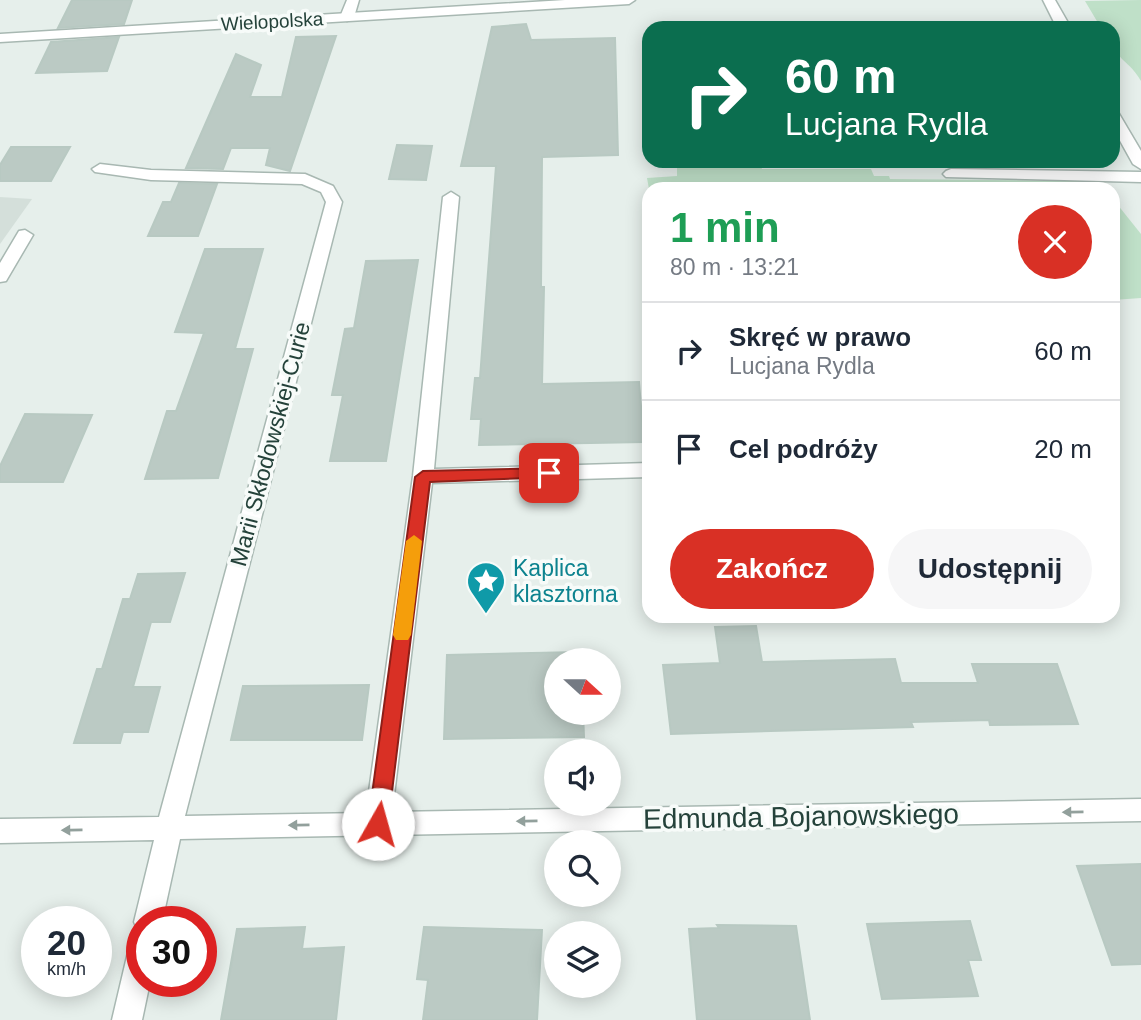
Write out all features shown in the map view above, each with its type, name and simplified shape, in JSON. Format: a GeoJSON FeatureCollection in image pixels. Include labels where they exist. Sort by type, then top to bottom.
{"type":"FeatureCollection","features":[{"type":"Feature","properties":{"kind":"street"},"geometry":{"type":"LineString","coordinates":[[347,17],[353,0]]}},
{"type":"Feature","properties":{"kind":"street","name":"Wielopolska"},"geometry":{"type":"LineString","coordinates":[[0,38],[629,0]]}},
{"type":"Feature","properties":{"kind":"street"},"geometry":{"type":"LineString","coordinates":[[1049,0],[1060,21]]}},
{"type":"Feature","properties":{"kind":"street"},"geometry":{"type":"LineString","coordinates":[[1120,126],[1141,164]]}},
{"type":"Feature","properties":{"kind":"street","name":"Marii Skłodowskiej-Curie"},"geometry":{"type":"LineString","coordinates":[[100,169],[151,175],[305,180],[327,189],[334,202],[170,827],[153,906]]}},
{"type":"Feature","properties":{"kind":"street"},"geometry":{"type":"LineString","coordinates":[[951,174],[1141,177]]}},
{"type":"Feature","properties":{"kind":"street"},"geometry":{"type":"LineString","coordinates":[[378,824],[423,477],[451,197]]}},
{"type":"Feature","properties":{"kind":"street"},"geometry":{"type":"LineString","coordinates":[[0,276],[25,235]]}},
{"type":"Feature","properties":{"kind":"street"},"geometry":{"type":"LineString","coordinates":[[423,477],[642,470]]}},
{"type":"Feature","properties":{"kind":"street","name":"Edmunda Bojanowskiego"},"geometry":{"type":"LineString","coordinates":[[0,831],[1141,810]]}},
{"type":"Feature","properties":{"kind":"street"},"geometry":{"type":"LineString","coordinates":[[127,1020],[132,997]]}},
{"type":"Feature","properties":{"kind":"shaded area"},"geometry":{"type":"Polygon","coordinates":[[[0,197],[32,199],[0,244],[0,197]]]}},
{"type":"Feature","properties":{"kind":"green space"},"geometry":{"type":"Polygon","coordinates":[[[1141,0],[1141,81],[1120,56],[1120,21],[1097,21],[1085,1],[1141,0]]]}},
{"type":"Feature","properties":{"kind":"green space"},"geometry":{"type":"Polygon","coordinates":[[[677,168],[871,169],[874,176],[889,176],[890,179],[1100,182],[648,182],[647,178],[677,176],[677,168]]]}},
{"type":"Feature","properties":{"kind":"green space"},"geometry":{"type":"Polygon","coordinates":[[[1120,208],[1141,234],[1141,298],[1120,300],[1120,208]]]}},
{"type":"Feature","properties":{"kind":"building"},"geometry":{"type":"Polygon","coordinates":[[[72,0],[132,0],[124,24],[58,28],[72,0]]]}},
{"type":"Feature","properties":{"kind":"building"},"geometry":{"type":"Polygon","coordinates":[[[526,24],[531,40],[615,38],[618,155],[542,157],[542,384],[639,382],[642,442],[479,445],[481,419],[471,419],[475,378],[480,378],[496,166],[461,166],[492,27],[526,24]]]}},
{"type":"Feature","properties":{"kind":"building"},"geometry":{"type":"Polygon","coordinates":[[[336,36],[290,171],[266,165],[270,148],[231,148],[223,169],[186,168],[236,54],[261,65],[250,97],[282,97],[296,37],[336,36]]]}},
{"type":"Feature","properties":{"kind":"building"},"geometry":{"type":"Polygon","coordinates":[[[119,37],[107,71],[36,73],[51,42],[119,37]]]}},
{"type":"Feature","properties":{"kind":"building"},"geometry":{"type":"Polygon","coordinates":[[[397,145],[432,146],[426,180],[389,179],[397,145]]]}},
{"type":"Feature","properties":{"kind":"building"},"geometry":{"type":"Polygon","coordinates":[[[11,147],[70,147],[51,181],[0,181],[0,165],[11,147]]]}},
{"type":"Feature","properties":{"kind":"building"},"geometry":{"type":"Polygon","coordinates":[[[179,183],[217,184],[198,236],[148,236],[163,202],[171,202],[179,183]]]}},
{"type":"Feature","properties":{"kind":"building"},"geometry":{"type":"Polygon","coordinates":[[[205,249],[263,249],[235,349],[253,349],[218,478],[145,479],[167,411],[176,411],[204,333],[175,332],[205,249]]]}},
{"type":"Feature","properties":{"kind":"building"},"geometry":{"type":"Polygon","coordinates":[[[418,260],[386,461],[330,461],[343,395],[332,395],[345,329],[354,328],[366,261],[418,260]]]}},
{"type":"Feature","properties":{"kind":"building"},"geometry":{"type":"Polygon","coordinates":[[[25,414],[92,415],[63,482],[0,482],[0,466],[25,414]]]}},
{"type":"Feature","properties":{"kind":"building"},"geometry":{"type":"Polygon","coordinates":[[[185,573],[170,622],[151,622],[133,687],[160,687],[148,732],[123,732],[120,743],[74,743],[97,669],[102,669],[123,599],[130,599],[138,574],[185,573]]]}},
{"type":"Feature","properties":{"kind":"building"},"geometry":{"type":"Polygon","coordinates":[[[756,626],[762,662],[895,659],[901,683],[978,683],[972,664],[1057,664],[1078,724],[990,725],[989,720],[911,722],[913,727],[671,734],[663,665],[720,663],[715,627],[756,626]]]}},
{"type":"Feature","properties":{"kind":"building"},"geometry":{"type":"Polygon","coordinates":[[[544,653],[544,725],[584,725],[584,737],[444,739],[447,655],[544,653]]]}},
{"type":"Feature","properties":{"kind":"building"},"geometry":{"type":"Polygon","coordinates":[[[369,685],[362,740],[231,740],[243,686],[369,685]]]}},
{"type":"Feature","properties":{"kind":"building"},"geometry":{"type":"Polygon","coordinates":[[[1141,864],[1141,964],[1112,965],[1077,866],[1141,864]]]}},
{"type":"Feature","properties":{"kind":"building"},"geometry":{"type":"Polygon","coordinates":[[[970,921],[981,960],[968,960],[978,996],[882,999],[867,924],[970,921]]]}},
{"type":"Feature","properties":{"kind":"building"},"geometry":{"type":"Polygon","coordinates":[[[717,925],[796,926],[810,1020],[697,1020],[689,929],[719,928],[717,925]]]}},
{"type":"Feature","properties":{"kind":"building"},"geometry":{"type":"Polygon","coordinates":[[[305,927],[302,949],[344,947],[336,1020],[221,1020],[237,929],[305,927]]]}},
{"type":"Feature","properties":{"kind":"building"},"geometry":{"type":"Polygon","coordinates":[[[424,927],[542,930],[537,1020],[423,1020],[428,980],[417,979],[424,927]]]}},
{"type":"Feature","properties":{"kind":"slow traffic"},"geometry":{"type":"LineString","coordinates":[[402,635],[414,541]]}},
{"type":"Feature","properties":{"kind":"place","name":"Kaplica klasztorna"},"geometry":{"type":"Point","coordinates":[486,615]}},
{"type":"Feature","properties":{"kind":"route"},"geometry":{"type":"LineString","coordinates":[[378,824],[423,477],[549,473]]}}]}
